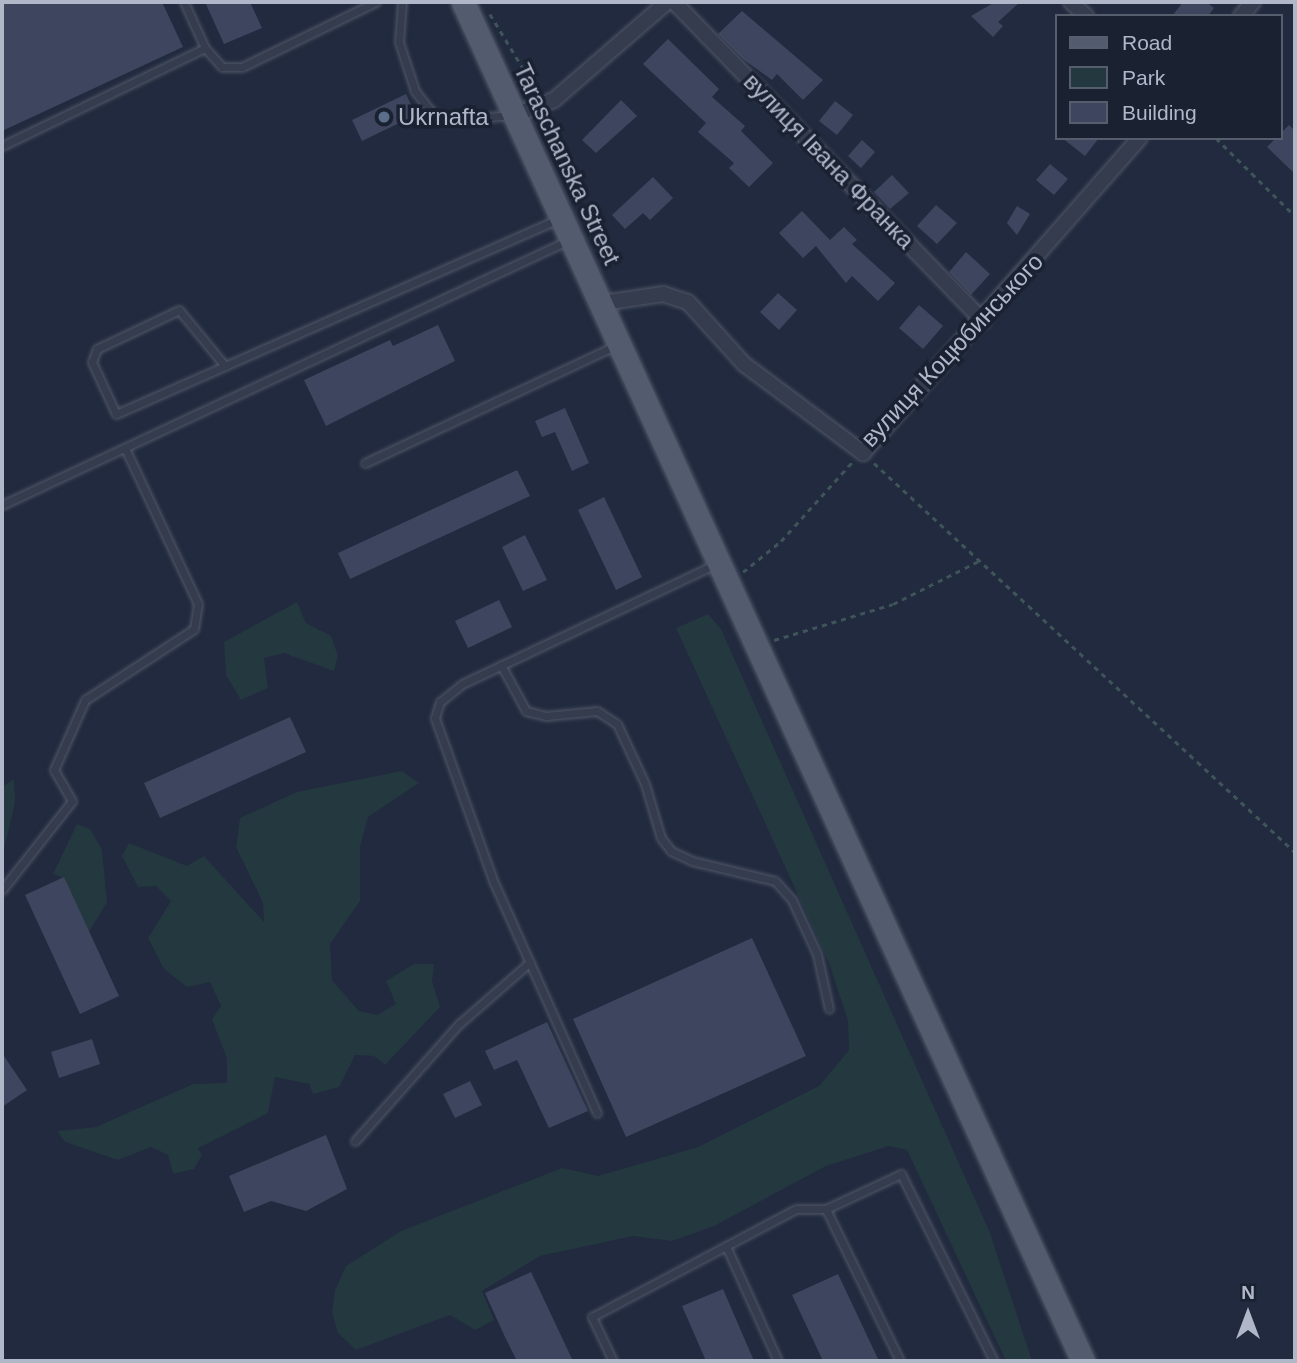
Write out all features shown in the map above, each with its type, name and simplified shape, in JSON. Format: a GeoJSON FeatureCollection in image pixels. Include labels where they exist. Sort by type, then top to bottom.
{"type":"FeatureCollection","features":[{"type":"Feature","properties":{"kind":"main road","name":"Taraschanska Street"},"geometry":{"type":"LineString","coordinates":[[463,2],[623,345],[1083,1361]]}},
{"type":"Feature","properties":{"kind":"street"},"geometry":{"type":"LineString","coordinates":[[514,115],[544,104],[667,2]]}},
{"type":"Feature","properties":{"kind":"street","name":"вулиця Івана Франка"},"geometry":{"type":"LineString","coordinates":[[674,2],[983,321]]}},
{"type":"Feature","properties":{"kind":"street"},"geometry":{"type":"LineString","coordinates":[[1071,2],[1084,14]]}},
{"type":"Feature","properties":{"kind":"street","name":"вулиця Коцюбинського"},"geometry":{"type":"LineString","coordinates":[[603,303],[663,294],[688,302],[744,364],[863,453],[983,321],[1138,140]]}},
{"type":"Feature","properties":{"kind":"lane"},"geometry":{"type":"LineString","coordinates":[[184,2],[205,48],[222,67],[242,67],[376,2]]}},
{"type":"Feature","properties":{"kind":"lane"},"geometry":{"type":"LineString","coordinates":[[402,2],[399,42],[415,91],[429,108],[443,121],[514,115]]}},
{"type":"Feature","properties":{"kind":"lane"},"geometry":{"type":"LineString","coordinates":[[2,146],[205,48]]}},
{"type":"Feature","properties":{"kind":"lane"},"geometry":{"type":"LineString","coordinates":[[225,366],[179,310],[97,349],[92,362],[116,414],[225,366],[562,217]]}},
{"type":"Feature","properties":{"kind":"lane"},"geometry":{"type":"LineString","coordinates":[[2,505],[572,239]]}},
{"type":"Feature","properties":{"kind":"lane"},"geometry":{"type":"LineString","coordinates":[[365,463],[623,345]]}},
{"type":"Feature","properties":{"kind":"lane"},"geometry":{"type":"LineString","coordinates":[[2,890],[72,801],[54,770],[85,700],[194,629],[198,604],[125,448]]}},
{"type":"Feature","properties":{"kind":"lane"},"geometry":{"type":"LineString","coordinates":[[597,1113],[489,871],[435,718],[440,702],[462,684],[501,665],[724,572]]}},
{"type":"Feature","properties":{"kind":"lane"},"geometry":{"type":"LineString","coordinates":[[501,665],[526,712],[546,716],[597,712],[617,724],[640,773],[661,838],[671,851],[775,881],[792,900],[817,954],[829,1009]]}},
{"type":"Feature","properties":{"kind":"lane"},"geometry":{"type":"LineString","coordinates":[[355,1141],[459,1024],[530,962]]}},
{"type":"Feature","properties":{"kind":"lane"},"geometry":{"type":"LineString","coordinates":[[613,1361],[592,1317],[796,1209],[826,1209],[901,1174],[995,1361]]}},
{"type":"Feature","properties":{"kind":"lane"},"geometry":{"type":"LineString","coordinates":[[826,1209],[900,1361]]}},
{"type":"Feature","properties":{"kind":"lane"},"geometry":{"type":"LineString","coordinates":[[726,1246],[778,1361]]}},
{"type":"Feature","properties":{"kind":"path"},"geometry":{"type":"LineString","coordinates":[[488,12],[544,104]]}},
{"type":"Feature","properties":{"kind":"path"},"geometry":{"type":"LineString","coordinates":[[1218,140],[1295,216]]}},
{"type":"Feature","properties":{"kind":"path"},"geometry":{"type":"LineString","coordinates":[[724,572],[781,541],[863,453],[1295,852]]}},
{"type":"Feature","properties":{"kind":"path"},"geometry":{"type":"LineString","coordinates":[[757,645],[893,604],[979,561]]}},
{"type":"Feature","properties":{"kind":"green space"},"geometry":{"type":"Polygon","coordinates":[[[297,602],[306,623],[331,636],[338,656],[334,671],[284,653],[264,658],[268,688],[241,700],[226,675],[224,642],[297,602]]]}},
{"type":"Feature","properties":{"kind":"green space"},"geometry":{"type":"Polygon","coordinates":[[[708,614],[721,629],[990,1233],[1032,1361],[1006,1361],[907,1150],[889,1146],[826,1166],[714,1226],[672,1241],[633,1236],[540,1256],[482,1291],[494,1320],[475,1330],[450,1315],[356,1350],[338,1333],[332,1313],[335,1290],[346,1266],[401,1231],[562,1168],[598,1176],[698,1147],[819,1086],[849,1050],[848,1021],[829,963],[676,628],[708,614]]]}},
{"type":"Feature","properties":{"kind":"green space"},"geometry":{"type":"Polygon","coordinates":[[[402,771],[419,783],[368,817],[360,847],[360,901],[330,944],[332,980],[359,1011],[377,1015],[396,1004],[386,981],[414,964],[434,964],[432,981],[440,1007],[385,1065],[374,1056],[355,1055],[339,1087],[313,1094],[309,1084],[275,1077],[268,1113],[198,1148],[202,1155],[194,1169],[173,1174],[168,1155],[151,1147],[118,1160],[65,1142],[57,1131],[96,1127],[193,1084],[227,1083],[227,1059],[212,1019],[221,1006],[210,982],[187,987],[164,969],[148,938],[171,901],[156,886],[138,887],[122,856],[129,843],[187,866],[204,856],[264,922],[263,903],[236,847],[240,818],[297,792],[402,771]]]}},
{"type":"Feature","properties":{"kind":"green space"},"geometry":{"type":"Polygon","coordinates":[[[14,779],[15,803],[2,857],[2,787],[14,779]]]}},
{"type":"Feature","properties":{"kind":"green space"},"geometry":{"type":"Polygon","coordinates":[[[77,824],[90,829],[102,850],[107,902],[89,932],[64,878],[53,874],[77,824]]]}},
{"type":"Feature","properties":{"kind":"building"},"geometry":{"type":"Polygon","coordinates":[[[2,2],[162,2],[183,47],[2,131],[2,2]]]}},
{"type":"Feature","properties":{"kind":"building"},"geometry":{"type":"Polygon","coordinates":[[[205,2],[250,2],[262,28],[224,44],[205,2]]]}},
{"type":"Feature","properties":{"kind":"building"},"geometry":{"type":"Polygon","coordinates":[[[995,2],[1020,2],[998,22],[1003,26],[993,37],[971,16],[995,2]]]}},
{"type":"Feature","properties":{"kind":"building"},"geometry":{"type":"Polygon","coordinates":[[[1183,2],[1206,2],[1214,8],[1210,14],[1174,14],[1183,2]]]}},
{"type":"Feature","properties":{"kind":"building"},"geometry":{"type":"Polygon","coordinates":[[[742,11],[823,80],[803,100],[777,74],[772,80],[743,59],[718,34],[742,11]]]}},
{"type":"Feature","properties":{"kind":"building"},"geometry":{"type":"Polygon","coordinates":[[[668,39],[719,89],[712,97],[745,126],[741,131],[773,163],[749,187],[729,168],[734,163],[698,132],[706,123],[643,64],[668,39]]]}},
{"type":"Feature","properties":{"kind":"building","name":"Ukrnafta"},"geometry":{"type":"Polygon","coordinates":[[[406,94],[416,115],[362,141],[352,120],[406,94]]]}},
{"type":"Feature","properties":{"kind":"building"},"geometry":{"type":"Polygon","coordinates":[[[621,100],[637,116],[596,153],[582,140],[621,100]]]}},
{"type":"Feature","properties":{"kind":"building"},"geometry":{"type":"Polygon","coordinates":[[[835,101],[853,115],[837,135],[819,121],[835,101]]]}},
{"type":"Feature","properties":{"kind":"building"},"geometry":{"type":"Polygon","coordinates":[[[1289,125],[1295,131],[1295,174],[1267,147],[1274,140],[1283,140],[1283,131],[1289,125]]]}},
{"type":"Feature","properties":{"kind":"building"},"geometry":{"type":"Polygon","coordinates":[[[862,140],[875,152],[861,168],[848,156],[862,140]]]}},
{"type":"Feature","properties":{"kind":"building"},"geometry":{"type":"Polygon","coordinates":[[[1065,140],[1097,140],[1085,156],[1065,140]]]}},
{"type":"Feature","properties":{"kind":"building"},"geometry":{"type":"Polygon","coordinates":[[[1050,164],[1068,179],[1054,195],[1036,180],[1050,164]]]}},
{"type":"Feature","properties":{"kind":"building"},"geometry":{"type":"Polygon","coordinates":[[[892,175],[909,193],[890,209],[874,192],[892,175]]]}},
{"type":"Feature","properties":{"kind":"building"},"geometry":{"type":"Polygon","coordinates":[[[653,177],[673,198],[650,220],[643,213],[625,229],[612,215],[653,177]]]}},
{"type":"Feature","properties":{"kind":"building"},"geometry":{"type":"Polygon","coordinates":[[[936,205],[957,223],[937,244],[917,226],[936,205]]]}},
{"type":"Feature","properties":{"kind":"building"},"geometry":{"type":"Polygon","coordinates":[[[1017,206],[1030,214],[1017,235],[1007,223],[1017,206]]]}},
{"type":"Feature","properties":{"kind":"building"},"geometry":{"type":"Polygon","coordinates":[[[802,211],[830,240],[844,227],[857,240],[852,244],[895,283],[878,301],[852,276],[846,283],[816,246],[803,258],[779,233],[802,211]]]}},
{"type":"Feature","properties":{"kind":"building"},"geometry":{"type":"Polygon","coordinates":[[[966,252],[990,274],[971,295],[949,272],[966,252]]]}},
{"type":"Feature","properties":{"kind":"building"},"geometry":{"type":"Polygon","coordinates":[[[778,293],[797,310],[779,330],[760,312],[778,293]]]}},
{"type":"Feature","properties":{"kind":"building"},"geometry":{"type":"Polygon","coordinates":[[[919,305],[943,326],[923,349],[899,328],[919,305]]]}},
{"type":"Feature","properties":{"kind":"building"},"geometry":{"type":"Polygon","coordinates":[[[438,325],[455,361],[326,426],[304,380],[390,340],[393,346],[438,325]]]}},
{"type":"Feature","properties":{"kind":"building"},"geometry":{"type":"Polygon","coordinates":[[[565,408],[589,463],[572,471],[555,432],[542,437],[535,421],[565,408]]]}},
{"type":"Feature","properties":{"kind":"building"},"geometry":{"type":"Polygon","coordinates":[[[517,470],[530,496],[350,579],[338,553],[517,470]]]}},
{"type":"Feature","properties":{"kind":"building"},"geometry":{"type":"Polygon","coordinates":[[[604,497],[642,577],[616,590],[578,510],[604,497]]]}},
{"type":"Feature","properties":{"kind":"building"},"geometry":{"type":"Polygon","coordinates":[[[525,535],[547,580],[523,591],[502,547],[525,535]]]}},
{"type":"Feature","properties":{"kind":"building"},"geometry":{"type":"Polygon","coordinates":[[[499,600],[512,627],[468,648],[455,621],[499,600]]]}},
{"type":"Feature","properties":{"kind":"building"},"geometry":{"type":"Polygon","coordinates":[[[290,717],[306,752],[160,818],[144,783],[290,717]]]}},
{"type":"Feature","properties":{"kind":"building"},"geometry":{"type":"Polygon","coordinates":[[[64,877],[119,996],[80,1014],[25,895],[64,877]]]}},
{"type":"Feature","properties":{"kind":"building"},"geometry":{"type":"Polygon","coordinates":[[[752,938],[806,1056],[626,1137],[573,1019],[752,938]]]}},
{"type":"Feature","properties":{"kind":"building"},"geometry":{"type":"Polygon","coordinates":[[[547,1022],[588,1111],[549,1128],[517,1060],[494,1070],[485,1051],[547,1022]]]}},
{"type":"Feature","properties":{"kind":"building"},"geometry":{"type":"Polygon","coordinates":[[[92,1039],[100,1064],[59,1078],[51,1052],[92,1039]]]}},
{"type":"Feature","properties":{"kind":"building"},"geometry":{"type":"Polygon","coordinates":[[[2,1053],[27,1090],[2,1107],[2,1053]]]}},
{"type":"Feature","properties":{"kind":"building"},"geometry":{"type":"Polygon","coordinates":[[[470,1081],[482,1105],[455,1118],[443,1094],[470,1081]]]}},
{"type":"Feature","properties":{"kind":"building"},"geometry":{"type":"Polygon","coordinates":[[[326,1135],[347,1189],[306,1211],[271,1201],[244,1212],[229,1176],[326,1135]]]}},
{"type":"Feature","properties":{"kind":"building"},"geometry":{"type":"Polygon","coordinates":[[[531,1272],[573,1361],[517,1361],[505,1337],[485,1293],[531,1272]]]}},
{"type":"Feature","properties":{"kind":"building"},"geometry":{"type":"Polygon","coordinates":[[[838,1274],[879,1361],[823,1361],[792,1295],[838,1274]]]}},
{"type":"Feature","properties":{"kind":"building"},"geometry":{"type":"Polygon","coordinates":[[[723,1289],[754,1361],[706,1361],[682,1306],[723,1289]]]}},
{"type":"Feature","properties":{"kind":"place","name":"Ukrnafta"},"geometry":{"type":"Point","coordinates":[384,117]}}]}
